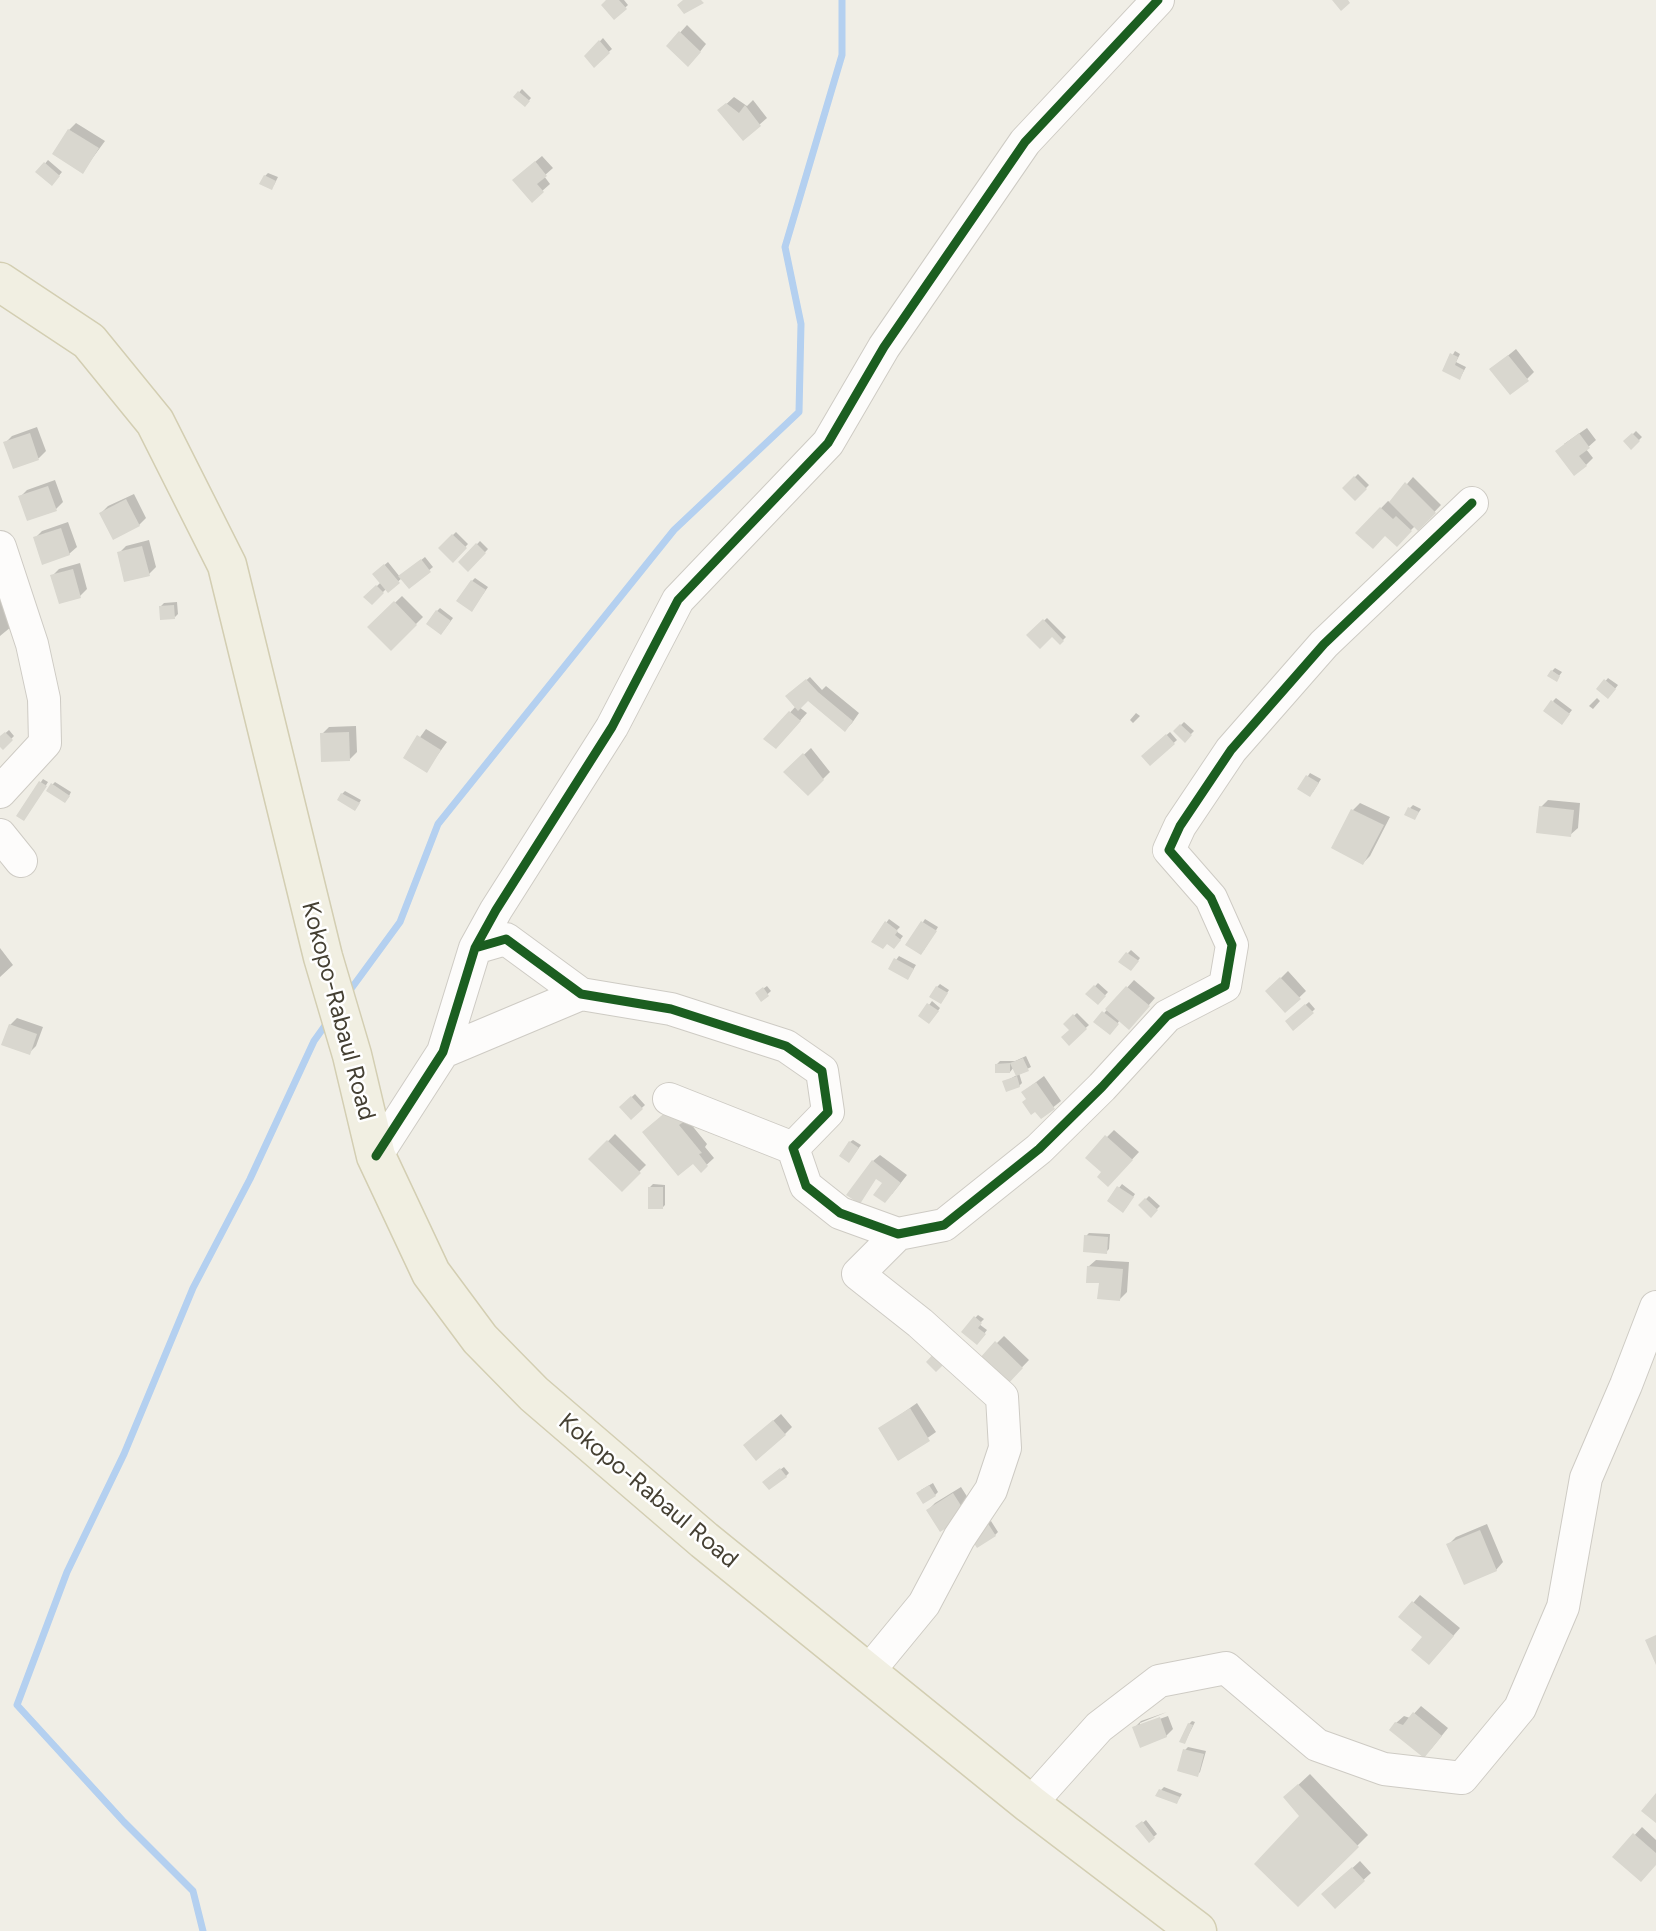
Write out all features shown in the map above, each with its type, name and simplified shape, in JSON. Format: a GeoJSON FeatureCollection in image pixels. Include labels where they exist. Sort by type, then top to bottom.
{"type":"FeatureCollection","features":[{"type":"Feature","properties":{"kind":"main road","name":"Kokopo-Rabaul Road"},"geometry":{"type":"LineString","coordinates":[[0,282],[89,341],[155,422],[227,565],[323,957],[352,1055],[376,1156],[431,1273],[480,1339],[534,1394],[587,1440],[704,1540],[1030,1804],[1197,1931]]}},
{"type":"Feature","properties":{"kind":"street"},"geometry":{"type":"LineString","coordinates":[[376,1156],[443,1052],[475,948],[496,910],[612,727],[678,600],[828,443],[884,347],[1025,142],[1158,0]]}},
{"type":"Feature","properties":{"kind":"street"},"geometry":{"type":"LineString","coordinates":[[669,1099],[793,1148],[806,1186],[840,1213],[898,1234],[943,1225],[1039,1149],[1102,1087],[1167,1016],[1225,986],[1232,946],[1211,898],[1169,850],[1180,826],[1231,750],[1324,644],[1472,503]]}},
{"type":"Feature","properties":{"kind":"street"},"geometry":{"type":"LineString","coordinates":[[0,547],[32,644],[44,699],[45,743],[0,792]]}},
{"type":"Feature","properties":{"kind":"street"},"geometry":{"type":"LineString","coordinates":[[0,835],[21,861]]}},
{"type":"Feature","properties":{"kind":"street"},"geometry":{"type":"LineString","coordinates":[[475,948],[506,939],[581,994],[671,1009],[786,1046],[822,1072],[828,1112],[793,1148]]}},
{"type":"Feature","properties":{"kind":"street"},"geometry":{"type":"LineString","coordinates":[[443,1052],[581,994]]}},
{"type":"Feature","properties":{"kind":"street"},"geometry":{"type":"LineString","coordinates":[[868,1672],[924,1604],[959,1538],[990,1490],[1005,1448],[1002,1397],[920,1323],[858,1274],[898,1234]]}},
{"type":"Feature","properties":{"kind":"street"},"geometry":{"type":"LineString","coordinates":[[1030,1804],[1099,1727],[1159,1681],[1226,1668],[1317,1745],[1384,1769],[1462,1778],[1520,1708],[1563,1607],[1586,1478],[1656,1307]]}},
{"type":"Feature","properties":{"kind":"building"},"geometry":{"type":"Polygon","coordinates":[[[606,0],[619,0],[627,9],[614,20],[601,5],[606,0]]]}},
{"type":"Feature","properties":{"kind":"building"},"geometry":{"type":"Polygon","coordinates":[[[683,0],[701,0],[704,3],[684,14],[677,5],[683,0]]]}},
{"type":"Feature","properties":{"kind":"building"},"geometry":{"type":"Polygon","coordinates":[[[1332,0],[1348,0],[1350,3],[1341,11],[1332,0]]]}},
{"type":"Feature","properties":{"kind":"building"},"geometry":{"type":"Polygon","coordinates":[[[679,31],[701,52],[688,67],[666,46],[679,31]]]}},
{"type":"Feature","properties":{"kind":"building"},"geometry":{"type":"Polygon","coordinates":[[[599,40],[610,53],[594,68],[584,56],[599,40]]]}},
{"type":"Feature","properties":{"kind":"building"},"geometry":{"type":"Polygon","coordinates":[[[518,91],[530,101],[525,107],[513,97],[518,91]]]}},
{"type":"Feature","properties":{"kind":"building"},"geometry":{"type":"Polygon","coordinates":[[[726,103],[739,113],[745,105],[761,126],[743,141],[717,110],[726,103]]]}},
{"type":"Feature","properties":{"kind":"building"},"geometry":{"type":"Polygon","coordinates":[[[68,129],[99,148],[83,174],[52,154],[68,129]]]}},
{"type":"Feature","properties":{"kind":"building"},"geometry":{"type":"Polygon","coordinates":[[[535,161],[547,176],[537,184],[544,192],[532,203],[512,180],[535,161]]]}},
{"type":"Feature","properties":{"kind":"building"},"geometry":{"type":"Polygon","coordinates":[[[44,162],[60,176],[52,186],[35,172],[44,162]]]}},
{"type":"Feature","properties":{"kind":"building"},"geometry":{"type":"Polygon","coordinates":[[[264,175],[276,181],[272,190],[259,184],[264,175]]]}},
{"type":"Feature","properties":{"kind":"building"},"geometry":{"type":"Polygon","coordinates":[[[1450,353],[1458,357],[1455,365],[1464,370],[1460,380],[1442,371],[1450,353]]]}},
{"type":"Feature","properties":{"kind":"building"},"geometry":{"type":"Polygon","coordinates":[[[1508,355],[1529,381],[1510,395],[1489,369],[1508,355]]]}},
{"type":"Feature","properties":{"kind":"building"},"geometry":{"type":"Polygon","coordinates":[[[30,433],[39,460],[13,469],[3,442],[30,433]]]}},
{"type":"Feature","properties":{"kind":"building"},"geometry":{"type":"Polygon","coordinates":[[[1579,433],[1590,448],[1579,456],[1587,466],[1574,476],[1555,451],[1579,433]]]}},
{"type":"Feature","properties":{"kind":"building"},"geometry":{"type":"Polygon","coordinates":[[[1632,433],[1640,441],[1631,450],[1623,441],[1632,433]]]}},
{"type":"Feature","properties":{"kind":"building"},"geometry":{"type":"Polygon","coordinates":[[[1354,476],[1367,489],[1355,501],[1342,488],[1354,476]]]}},
{"type":"Feature","properties":{"kind":"building"},"geometry":{"type":"Polygon","coordinates":[[[1405,482],[1436,513],[1418,531],[1389,502],[1405,482]]]}},
{"type":"Feature","properties":{"kind":"building"},"geometry":{"type":"Polygon","coordinates":[[[48,486],[57,511],[27,521],[18,496],[48,486]]]}},
{"type":"Feature","properties":{"kind":"building"},"geometry":{"type":"Polygon","coordinates":[[[126,499],[140,526],[113,540],[99,513],[126,499]]]}},
{"type":"Feature","properties":{"kind":"building"},"geometry":{"type":"Polygon","coordinates":[[[1380,507],[1393,519],[1396,516],[1412,531],[1397,547],[1385,536],[1373,549],[1355,533],[1380,507]]]}},
{"type":"Feature","properties":{"kind":"building"},"geometry":{"type":"Polygon","coordinates":[[[61,528],[70,555],[42,565],[33,537],[61,528]]]}},
{"type":"Feature","properties":{"kind":"building"},"geometry":{"type":"Polygon","coordinates":[[[452,534],[467,548],[453,563],[438,548],[452,534]]]}},
{"type":"Feature","properties":{"kind":"building"},"geometry":{"type":"Polygon","coordinates":[[[476,543],[486,553],[468,572],[458,562],[476,543]]]}},
{"type":"Feature","properties":{"kind":"building"},"geometry":{"type":"Polygon","coordinates":[[[142,546],[150,576],[124,582],[117,552],[142,546]]]}},
{"type":"Feature","properties":{"kind":"building"},"geometry":{"type":"Polygon","coordinates":[[[421,559],[431,572],[409,589],[398,576],[421,559]]]}},
{"type":"Feature","properties":{"kind":"building"},"geometry":{"type":"Polygon","coordinates":[[[384,564],[400,583],[388,593],[372,574],[384,564]]]}},
{"type":"Feature","properties":{"kind":"building"},"geometry":{"type":"Polygon","coordinates":[[[73,569],[81,598],[59,604],[50,575],[73,569]]]}},
{"type":"Feature","properties":{"kind":"building"},"geometry":{"type":"Polygon","coordinates":[[[471,580],[486,590],[472,612],[456,601],[471,580]]]}},
{"type":"Feature","properties":{"kind":"building"},"geometry":{"type":"Polygon","coordinates":[[[376,585],[384,593],[372,605],[363,597],[376,585]]]}},
{"type":"Feature","properties":{"kind":"building"},"geometry":{"type":"Polygon","coordinates":[[[394,601],[417,625],[391,651],[367,627],[394,601]]]}},
{"type":"Feature","properties":{"kind":"building"},"geometry":{"type":"Polygon","coordinates":[[[174,605],[175,619],[160,620],[159,606],[174,605]]]}},
{"type":"Feature","properties":{"kind":"building"},"geometry":{"type":"Polygon","coordinates":[[[436,610],[451,621],[441,635],[426,624],[436,610]]]}},
{"type":"Feature","properties":{"kind":"building"},"geometry":{"type":"Polygon","coordinates":[[[1043,619],[1064,641],[1060,645],[1052,637],[1040,649],[1026,635],[1043,619]]]}},
{"type":"Feature","properties":{"kind":"building"},"geometry":{"type":"Polygon","coordinates":[[[1551,670],[1560,676],[1557,682],[1547,676],[1551,670]]]}},
{"type":"Feature","properties":{"kind":"building"},"geometry":{"type":"Polygon","coordinates":[[[806,679],[853,721],[845,732],[808,701],[798,711],[785,696],[806,679]]]}},
{"type":"Feature","properties":{"kind":"building"},"geometry":{"type":"Polygon","coordinates":[[[1604,679],[1616,689],[1608,699],[1596,689],[1604,679]]]}},
{"type":"Feature","properties":{"kind":"building"},"geometry":{"type":"Polygon","coordinates":[[[1551,700],[1570,714],[1562,725],[1543,711],[1551,700]]]}},
{"type":"Feature","properties":{"kind":"building"},"geometry":{"type":"Polygon","coordinates":[[[789,711],[801,721],[776,749],[763,739],[789,711]]]}},
{"type":"Feature","properties":{"kind":"building"},"geometry":{"type":"Polygon","coordinates":[[[1180,724],[1192,735],[1185,743],[1173,731],[1180,724]]]}},
{"type":"Feature","properties":{"kind":"building"},"geometry":{"type":"Polygon","coordinates":[[[5,732],[13,740],[3,750],[0,747],[0,736],[5,732]]]}},
{"type":"Feature","properties":{"kind":"building"},"geometry":{"type":"Polygon","coordinates":[[[349,732],[350,761],[321,762],[320,733],[349,732]]]}},
{"type":"Feature","properties":{"kind":"building"},"geometry":{"type":"Polygon","coordinates":[[[1166,734],[1175,744],[1150,766],[1141,756],[1166,734]]]}},
{"type":"Feature","properties":{"kind":"building"},"geometry":{"type":"Polygon","coordinates":[[[417,735],[441,750],[427,773],[403,758],[417,735]]]}},
{"type":"Feature","properties":{"kind":"building"},"geometry":{"type":"Polygon","coordinates":[[[803,753],[824,780],[808,796],[783,772],[803,753]]]}},
{"type":"Feature","properties":{"kind":"building"},"geometry":{"type":"Polygon","coordinates":[[[1306,775],[1319,783],[1310,797],[1297,789],[1306,775]]]}},
{"type":"Feature","properties":{"kind":"building"},"geometry":{"type":"Polygon","coordinates":[[[39,781],[47,786],[24,821],[16,816],[39,781]]]}},
{"type":"Feature","properties":{"kind":"building"},"geometry":{"type":"Polygon","coordinates":[[[51,783],[70,796],[65,803],[46,791],[51,783]]]}},
{"type":"Feature","properties":{"kind":"building"},"geometry":{"type":"Polygon","coordinates":[[[341,793],[360,803],[355,811],[337,800],[341,793]]]}},
{"type":"Feature","properties":{"kind":"building"},"geometry":{"type":"Polygon","coordinates":[[[1539,806],[1574,810],[1571,837],[1536,833],[1539,806]]]}},
{"type":"Feature","properties":{"kind":"building"},"geometry":{"type":"Polygon","coordinates":[[[1408,807],[1419,812],[1415,820],[1404,815],[1408,807]]]}},
{"type":"Feature","properties":{"kind":"building"},"geometry":{"type":"Polygon","coordinates":[[[1351,809],[1384,825],[1363,865],[1331,848],[1351,809]]]}},
{"type":"Feature","properties":{"kind":"building"},"geometry":{"type":"Polygon","coordinates":[[[885,921],[898,931],[895,935],[901,940],[894,949],[887,944],[883,949],[871,942],[885,921]]]}},
{"type":"Feature","properties":{"kind":"building"},"geometry":{"type":"Polygon","coordinates":[[[921,921],[937,931],[921,955],[905,945],[921,921]]]}},
{"type":"Feature","properties":{"kind":"building"},"geometry":{"type":"Polygon","coordinates":[[[1126,952],[1139,961],[1131,971],[1118,962],[1126,952]]]}},
{"type":"Feature","properties":{"kind":"building"},"geometry":{"type":"Polygon","coordinates":[[[894,958],[914,969],[908,980],[888,969],[894,958]]]}},
{"type":"Feature","properties":{"kind":"building"},"geometry":{"type":"Polygon","coordinates":[[[1280,977],[1301,999],[1285,1013],[1265,991],[1280,977]]]}},
{"type":"Feature","properties":{"kind":"building"},"geometry":{"type":"Polygon","coordinates":[[[1094,985],[1106,996],[1098,1005],[1085,994],[1094,985]]]}},
{"type":"Feature","properties":{"kind":"building"},"geometry":{"type":"Polygon","coordinates":[[[936,986],[948,993],[941,1004],[929,997],[936,986]]]}},
{"type":"Feature","properties":{"kind":"building"},"geometry":{"type":"Polygon","coordinates":[[[1126,986],[1150,1006],[1129,1030],[1105,1009],[1126,986]]]}},
{"type":"Feature","properties":{"kind":"building"},"geometry":{"type":"Polygon","coordinates":[[[763,987],[769,996],[761,1002],[755,993],[763,987]]]}},
{"type":"Feature","properties":{"kind":"building"},"geometry":{"type":"Polygon","coordinates":[[[927,1003],[939,1011],[929,1024],[918,1016],[927,1003]]]}},
{"type":"Feature","properties":{"kind":"building"},"geometry":{"type":"Polygon","coordinates":[[[1305,1004],[1314,1013],[1293,1031],[1285,1021],[1305,1004]]]}},
{"type":"Feature","properties":{"kind":"building"},"geometry":{"type":"Polygon","coordinates":[[[1102,1011],[1119,1024],[1110,1035],[1093,1022],[1102,1011]]]}},
{"type":"Feature","properties":{"kind":"building"},"geometry":{"type":"Polygon","coordinates":[[[1073,1014],[1087,1029],[1069,1046],[1061,1037],[1069,1030],[1063,1024],[1073,1014]]]}},
{"type":"Feature","properties":{"kind":"building"},"geometry":{"type":"Polygon","coordinates":[[[9,1024],[37,1034],[30,1055],[1,1045],[9,1024]]]}},
{"type":"Feature","properties":{"kind":"building"},"geometry":{"type":"Polygon","coordinates":[[[1023,1058],[1029,1071],[1016,1076],[1010,1063],[1023,1058]]]}},
{"type":"Feature","properties":{"kind":"building"},"geometry":{"type":"Polygon","coordinates":[[[1010,1063],[1010,1073],[995,1073],[995,1064],[1010,1063]]]}},
{"type":"Feature","properties":{"kind":"building"},"geometry":{"type":"Polygon","coordinates":[[[1017,1076],[1020,1087],[1006,1092],[1002,1081],[1017,1076]]]}},
{"type":"Feature","properties":{"kind":"building"},"geometry":{"type":"Polygon","coordinates":[[[1036,1082],[1055,1109],[1041,1119],[1035,1112],[1031,1115],[1022,1102],[1026,1099],[1021,1092],[1036,1082]]]}},
{"type":"Feature","properties":{"kind":"building"},"geometry":{"type":"Polygon","coordinates":[[[631,1096],[643,1109],[631,1120],[619,1107],[631,1096]]]}},
{"type":"Feature","properties":{"kind":"building"},"geometry":{"type":"Polygon","coordinates":[[[667,1111],[685,1121],[679,1125],[702,1153],[699,1154],[708,1166],[701,1173],[693,1164],[678,1176],[642,1132],[667,1111]]]}},
{"type":"Feature","properties":{"kind":"building"},"geometry":{"type":"Polygon","coordinates":[[[1105,1135],[1133,1160],[1108,1187],[1097,1177],[1101,1172],[1085,1158],[1105,1135]]]}},
{"type":"Feature","properties":{"kind":"building"},"geometry":{"type":"Polygon","coordinates":[[[607,1140],[641,1173],[622,1192],[588,1159],[607,1140]]]}},
{"type":"Feature","properties":{"kind":"building"},"geometry":{"type":"Polygon","coordinates":[[[849,1141],[859,1148],[849,1163],[839,1156],[849,1141]]]}},
{"type":"Feature","properties":{"kind":"building"},"geometry":{"type":"Polygon","coordinates":[[[872,1160],[901,1183],[885,1203],[873,1195],[882,1183],[876,1179],[860,1204],[846,1195],[872,1160]]]}},
{"type":"Feature","properties":{"kind":"building"},"geometry":{"type":"Polygon","coordinates":[[[1117,1186],[1134,1197],[1123,1213],[1107,1201],[1117,1186]]]}},
{"type":"Feature","properties":{"kind":"building"},"geometry":{"type":"Polygon","coordinates":[[[648,1187],[663,1187],[663,1209],[648,1209],[648,1187]]]}},
{"type":"Feature","properties":{"kind":"building"},"geometry":{"type":"Polygon","coordinates":[[[1145,1198],[1158,1210],[1151,1218],[1138,1205],[1145,1198]]]}},
{"type":"Feature","properties":{"kind":"building"},"geometry":{"type":"Polygon","coordinates":[[[1084,1235],[1108,1237],[1107,1254],[1083,1252],[1084,1235]]]}},
{"type":"Feature","properties":{"kind":"building"},"geometry":{"type":"Polygon","coordinates":[[[1087,1266],[1123,1269],[1120,1301],[1097,1299],[1099,1283],[1086,1283],[1087,1266]]]}},
{"type":"Feature","properties":{"kind":"building"},"geometry":{"type":"Polygon","coordinates":[[[974,1316],[982,1323],[978,1328],[986,1334],[977,1345],[961,1332],[974,1316]]]}},
{"type":"Feature","properties":{"kind":"building"},"geometry":{"type":"Polygon","coordinates":[[[995,1341],[1023,1368],[1007,1385],[979,1359],[995,1341]]]}},
{"type":"Feature","properties":{"kind":"building"},"geometry":{"type":"Polygon","coordinates":[[[937,1350],[948,1360],[936,1372],[926,1362],[937,1350]]]}},
{"type":"Feature","properties":{"kind":"building"},"geometry":{"type":"Polygon","coordinates":[[[910,1408],[930,1441],[898,1461],[878,1428],[910,1408]]]}},
{"type":"Feature","properties":{"kind":"building"},"geometry":{"type":"Polygon","coordinates":[[[773,1420],[786,1435],[756,1461],[743,1445],[773,1420]]]}},
{"type":"Feature","properties":{"kind":"building"},"geometry":{"type":"Polygon","coordinates":[[[780,1468],[787,1477],[769,1490],[762,1482],[780,1468]]]}},
{"type":"Feature","properties":{"kind":"building"},"geometry":{"type":"Polygon","coordinates":[[[929,1485],[936,1496],[923,1504],[916,1493],[929,1485]]]}},
{"type":"Feature","properties":{"kind":"building"},"geometry":{"type":"Polygon","coordinates":[[[953,1493],[967,1515],[940,1532],[926,1510],[953,1493]]]}},
{"type":"Feature","properties":{"kind":"building"},"geometry":{"type":"Polygon","coordinates":[[[987,1522],[996,1536],[977,1548],[968,1534],[987,1522]]]}},
{"type":"Feature","properties":{"kind":"building"},"geometry":{"type":"Polygon","coordinates":[[[1480,1530],[1497,1571],[1464,1585],[1446,1544],[1480,1530]]]}},
{"type":"Feature","properties":{"kind":"building"},"geometry":{"type":"Polygon","coordinates":[[[1412,1601],[1454,1636],[1429,1665],[1411,1650],[1422,1637],[1398,1617],[1412,1601]]]}},
{"type":"Feature","properties":{"kind":"building"},"geometry":{"type":"Polygon","coordinates":[[[1656,1635],[1656,1665],[1645,1640],[1656,1635]]]}},
{"type":"Feature","properties":{"kind":"building"},"geometry":{"type":"Polygon","coordinates":[[[1413,1712],[1442,1736],[1424,1758],[1389,1730],[1395,1722],[1403,1725],[1413,1712]]]}},
{"type":"Feature","properties":{"kind":"building"},"geometry":{"type":"Polygon","coordinates":[[[1160,1717],[1167,1737],[1140,1748],[1132,1727],[1160,1717]]]}},
{"type":"Feature","properties":{"kind":"building"},"geometry":{"type":"Polygon","coordinates":[[[1188,1723],[1193,1725],[1185,1744],[1179,1742],[1188,1723]]]}},
{"type":"Feature","properties":{"kind":"building"},"geometry":{"type":"Polygon","coordinates":[[[1183,1749],[1204,1754],[1198,1777],[1177,1771],[1183,1749]]]}},
{"type":"Feature","properties":{"kind":"building"},"geometry":{"type":"Polygon","coordinates":[[[1298,1784],[1359,1847],[1298,1907],[1254,1864],[1299,1816],[1283,1797],[1298,1784]]]}},
{"type":"Feature","properties":{"kind":"building"},"geometry":{"type":"Polygon","coordinates":[[[1159,1789],[1180,1797],[1177,1804],[1155,1796],[1159,1789]]]}},
{"type":"Feature","properties":{"kind":"building"},"geometry":{"type":"Polygon","coordinates":[[[1656,1793],[1656,1823],[1641,1811],[1656,1793]]]}},
{"type":"Feature","properties":{"kind":"building"},"geometry":{"type":"Polygon","coordinates":[[[1142,1821],[1155,1838],[1149,1843],[1135,1826],[1142,1821]]]}},
{"type":"Feature","properties":{"kind":"building"},"geometry":{"type":"Polygon","coordinates":[[[1633,1833],[1656,1853],[1656,1865],[1641,1882],[1612,1857],[1633,1833]]]}},
{"type":"Feature","properties":{"kind":"building"},"geometry":{"type":"Polygon","coordinates":[[[1352,1867],[1365,1881],[1335,1909],[1321,1894],[1352,1867]]]}},
{"type":"Feature","properties":{"kind":"waterway"},"geometry":{"type":"LineString","coordinates":[[348,993],[400,922],[438,824],[674,530],[799,412],[801,324],[785,247],[842,55],[842,0]]}},
{"type":"Feature","properties":{"kind":"waterway"},"geometry":{"type":"LineString","coordinates":[[203,1931],[193,1891],[124,1822],[17,1705],[67,1572],[124,1454],[193,1288],[250,1179],[314,1041],[329,1020]]}},
{"type":"Feature","properties":{"kind":"cycle path"},"geometry":{"type":"LineString","coordinates":[[475,948],[496,910],[612,727],[678,600],[828,443],[884,347],[1025,142],[1158,0]]}},
{"type":"Feature","properties":{"kind":"cycle path"},"geometry":{"type":"LineString","coordinates":[[376,1156],[443,1052],[475,948],[506,939],[581,994],[671,1009],[786,1046],[822,1071],[828,1112],[793,1148],[806,1186],[840,1213],[898,1234],[944,1225],[1039,1149],[1102,1087],[1167,1016],[1225,986],[1232,945],[1211,898],[1169,850],[1180,826],[1231,750],[1324,644],[1472,503]]}}]}
